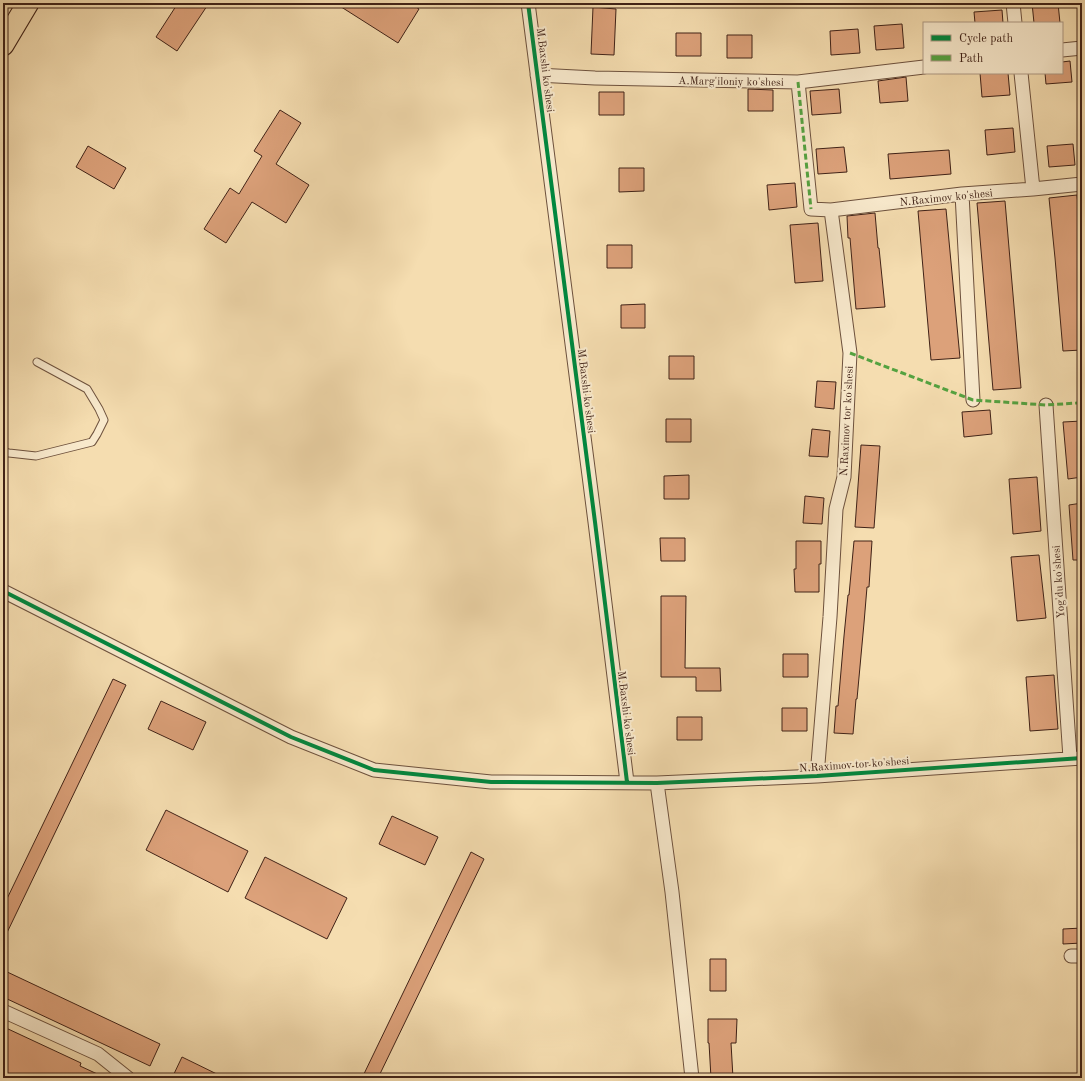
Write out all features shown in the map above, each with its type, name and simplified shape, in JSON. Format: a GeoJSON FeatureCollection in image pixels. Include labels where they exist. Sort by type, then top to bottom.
{"type":"FeatureCollection","features":[{"type":"Feature","properties":{"kind":"main road"},"geometry":{"type":"LineString","coordinates":[[3,45],[28,3]]}},
{"type":"Feature","properties":{"kind":"street","name":"M.Baxshi ko'shesi"},"geometry":{"type":"LineString","coordinates":[[528,3],[627,782]]}},
{"type":"Feature","properties":{"kind":"street"},"geometry":{"type":"LineString","coordinates":[[1013,3],[1015,22]]}},
{"type":"Feature","properties":{"kind":"street"},"geometry":{"type":"LineString","coordinates":[[1063,50],[1082,48]]}},
{"type":"Feature","properties":{"kind":"street","name":"A.Marg'iloniy ko'shesi"},"geometry":{"type":"LineString","coordinates":[[537,75],[595,78],[798,82],[923,67]]}},
{"type":"Feature","properties":{"kind":"street"},"geometry":{"type":"LineString","coordinates":[[1021,74],[1033,189]]}},
{"type":"Feature","properties":{"kind":"street","name":"N.Raximov ko'shesi"},"geometry":{"type":"LineString","coordinates":[[798,82],[811,209],[831,210],[962,194],[1082,184]]}},
{"type":"Feature","properties":{"kind":"street"},"geometry":{"type":"LineString","coordinates":[[962,194],[973,400]]}},
{"type":"Feature","properties":{"kind":"street","name":"N.Raximov tor ko'shesi"},"geometry":{"type":"LineString","coordinates":[[817,776],[830,617],[836,509],[844,477],[850,353],[831,210]]}},
{"type":"Feature","properties":{"kind":"street","name":"Yog'du ko'shesi"},"geometry":{"type":"LineString","coordinates":[[1046,405],[1076,758]]}},
{"type":"Feature","properties":{"kind":"street","name":"N.Raximov tor ko'shesi"},"geometry":{"type":"LineString","coordinates":[[3,591],[291,737],[374,770],[491,782],[627,782],[657,784],[817,776],[1076,758]]}},
{"type":"Feature","properties":{"kind":"street"},"geometry":{"type":"LineString","coordinates":[[657,784],[672,892],[692,1078]]}},
{"type":"Feature","properties":{"kind":"street"},"geometry":{"type":"LineString","coordinates":[[3,1011],[98,1054],[128,1078]]}},
{"type":"Feature","properties":{"kind":"lane"},"geometry":{"type":"LineString","coordinates":[[3,452],[36,456],[92,442],[104,420],[100,409],[87,389],[37,362]]}},
{"type":"Feature","properties":{"kind":"building"},"geometry":{"type":"Polygon","coordinates":[[[178,3],[209,3],[177,51],[156,37],[178,3]]]}},
{"type":"Feature","properties":{"kind":"building"},"geometry":{"type":"Polygon","coordinates":[[[335,3],[410,3],[419,9],[398,43],[335,3]]]}},
{"type":"Feature","properties":{"kind":"building"},"geometry":{"type":"Polygon","coordinates":[[[1032,3],[1058,3],[1060,22],[1034,22],[1032,3]]]}},
{"type":"Feature","properties":{"kind":"building"},"geometry":{"type":"Polygon","coordinates":[[[593,7],[616,9],[614,55],[591,54],[593,7]]]}},
{"type":"Feature","properties":{"kind":"building"},"geometry":{"type":"Polygon","coordinates":[[[1002,10],[1003,22],[975,22],[974,12],[1002,10]]]}},
{"type":"Feature","properties":{"kind":"building"},"geometry":{"type":"Polygon","coordinates":[[[902,24],[904,48],[876,50],[874,26],[902,24]]]}},
{"type":"Feature","properties":{"kind":"building"},"geometry":{"type":"Polygon","coordinates":[[[858,29],[860,53],[831,55],[830,31],[858,29]]]}},
{"type":"Feature","properties":{"kind":"building"},"geometry":{"type":"Polygon","coordinates":[[[676,33],[701,33],[701,56],[676,56],[676,33]]]}},
{"type":"Feature","properties":{"kind":"building"},"geometry":{"type":"Polygon","coordinates":[[[727,35],[752,35],[752,58],[727,58],[727,35]]]}},
{"type":"Feature","properties":{"kind":"building"},"geometry":{"type":"Polygon","coordinates":[[[1070,61],[1072,82],[1046,84],[1045,74],[1063,74],[1063,62],[1070,61]]]}},
{"type":"Feature","properties":{"kind":"building"},"geometry":{"type":"Polygon","coordinates":[[[980,74],[1008,74],[1010,95],[982,97],[980,74]]]}},
{"type":"Feature","properties":{"kind":"building"},"geometry":{"type":"Polygon","coordinates":[[[906,77],[908,101],[880,103],[878,81],[906,77]]]}},
{"type":"Feature","properties":{"kind":"building"},"geometry":{"type":"Polygon","coordinates":[[[748,89],[773,90],[773,111],[748,111],[748,89]]]}},
{"type":"Feature","properties":{"kind":"building"},"geometry":{"type":"Polygon","coordinates":[[[839,89],[841,113],[812,115],[810,91],[839,89]]]}},
{"type":"Feature","properties":{"kind":"building"},"geometry":{"type":"Polygon","coordinates":[[[599,92],[624,92],[624,115],[599,115],[599,92]]]}},
{"type":"Feature","properties":{"kind":"building"},"geometry":{"type":"Polygon","coordinates":[[[280,110],[301,123],[276,164],[309,185],[286,223],[252,202],[226,243],[204,229],[230,188],[239,194],[262,156],[254,151],[280,110]]]}},
{"type":"Feature","properties":{"kind":"building"},"geometry":{"type":"Polygon","coordinates":[[[1013,128],[1015,152],[987,155],[985,130],[1013,128]]]}},
{"type":"Feature","properties":{"kind":"building"},"geometry":{"type":"Polygon","coordinates":[[[1073,144],[1075,165],[1049,167],[1047,146],[1073,144]]]}},
{"type":"Feature","properties":{"kind":"building"},"geometry":{"type":"Polygon","coordinates":[[[88,146],[126,168],[114,189],[76,167],[88,146]]]}},
{"type":"Feature","properties":{"kind":"building"},"geometry":{"type":"Polygon","coordinates":[[[844,147],[847,172],[818,174],[816,149],[844,147]]]}},
{"type":"Feature","properties":{"kind":"building"},"geometry":{"type":"Polygon","coordinates":[[[949,150],[951,174],[890,179],[888,154],[949,150]]]}},
{"type":"Feature","properties":{"kind":"building"},"geometry":{"type":"Polygon","coordinates":[[[619,168],[644,168],[644,191],[619,192],[619,168]]]}},
{"type":"Feature","properties":{"kind":"building"},"geometry":{"type":"Polygon","coordinates":[[[795,183],[797,207],[769,210],[767,185],[795,183]]]}},
{"type":"Feature","properties":{"kind":"building"},"geometry":{"type":"Polygon","coordinates":[[[1077,195],[1082,247],[1082,350],[1063,351],[1049,198],[1077,195]]]}},
{"type":"Feature","properties":{"kind":"building"},"geometry":{"type":"Polygon","coordinates":[[[1005,201],[1021,388],[993,390],[977,203],[1005,201]]]}},
{"type":"Feature","properties":{"kind":"building"},"geometry":{"type":"Polygon","coordinates":[[[946,209],[960,358],[931,360],[918,211],[946,209]]]}},
{"type":"Feature","properties":{"kind":"building"},"geometry":{"type":"Polygon","coordinates":[[[875,213],[885,307],[856,309],[847,216],[875,213]]]}},
{"type":"Feature","properties":{"kind":"building"},"geometry":{"type":"Polygon","coordinates":[[[818,223],[823,281],[795,283],[790,225],[818,223]]]}},
{"type":"Feature","properties":{"kind":"building"},"geometry":{"type":"Polygon","coordinates":[[[607,245],[632,245],[632,268],[607,268],[607,245]]]}},
{"type":"Feature","properties":{"kind":"building"},"geometry":{"type":"Polygon","coordinates":[[[645,304],[645,328],[621,328],[621,305],[645,304]]]}},
{"type":"Feature","properties":{"kind":"building"},"geometry":{"type":"Polygon","coordinates":[[[669,356],[694,356],[694,379],[669,379],[669,356]]]}},
{"type":"Feature","properties":{"kind":"building"},"geometry":{"type":"Polygon","coordinates":[[[817,381],[836,382],[834,409],[815,407],[817,381]]]}},
{"type":"Feature","properties":{"kind":"building"},"geometry":{"type":"Polygon","coordinates":[[[990,410],[992,434],[964,437],[962,412],[990,410]]]}},
{"type":"Feature","properties":{"kind":"building"},"geometry":{"type":"Polygon","coordinates":[[[666,419],[691,419],[691,442],[666,442],[666,419]]]}},
{"type":"Feature","properties":{"kind":"building"},"geometry":{"type":"Polygon","coordinates":[[[1082,421],[1082,477],[1068,479],[1063,422],[1082,421]]]}},
{"type":"Feature","properties":{"kind":"building"},"geometry":{"type":"Polygon","coordinates":[[[812,429],[830,431],[828,457],[809,456],[812,429]]]}},
{"type":"Feature","properties":{"kind":"building"},"geometry":{"type":"Polygon","coordinates":[[[861,445],[880,446],[874,528],[855,527],[861,445]]]}},
{"type":"Feature","properties":{"kind":"building"},"geometry":{"type":"Polygon","coordinates":[[[689,475],[689,499],[664,499],[664,476],[689,475]]]}},
{"type":"Feature","properties":{"kind":"building"},"geometry":{"type":"Polygon","coordinates":[[[1037,477],[1041,531],[1013,534],[1009,479],[1037,477]]]}},
{"type":"Feature","properties":{"kind":"building"},"geometry":{"type":"Polygon","coordinates":[[[805,496],[824,498],[822,524],[803,523],[805,496]]]}},
{"type":"Feature","properties":{"kind":"building"},"geometry":{"type":"Polygon","coordinates":[[[1082,503],[1082,560],[1073,560],[1069,505],[1082,503]]]}},
{"type":"Feature","properties":{"kind":"building"},"geometry":{"type":"Polygon","coordinates":[[[660,538],[685,538],[685,561],[661,561],[660,538]]]}},
{"type":"Feature","properties":{"kind":"building"},"geometry":{"type":"Polygon","coordinates":[[[796,541],[821,541],[819,592],[795,592],[794,569],[796,569],[796,541]]]}},
{"type":"Feature","properties":{"kind":"building"},"geometry":{"type":"Polygon","coordinates":[[[854,541],[872,541],[869,587],[867,587],[853,734],[834,733],[836,706],[838,706],[854,541]]]}},
{"type":"Feature","properties":{"kind":"building"},"geometry":{"type":"Polygon","coordinates":[[[1039,555],[1046,618],[1017,621],[1011,557],[1039,555]]]}},
{"type":"Feature","properties":{"kind":"building"},"geometry":{"type":"Polygon","coordinates":[[[661,596],[686,596],[685,668],[720,668],[721,691],[696,691],[696,677],[661,677],[661,596]]]}},
{"type":"Feature","properties":{"kind":"building"},"geometry":{"type":"Polygon","coordinates":[[[783,654],[808,654],[808,677],[783,677],[783,654]]]}},
{"type":"Feature","properties":{"kind":"building"},"geometry":{"type":"Polygon","coordinates":[[[1054,675],[1058,729],[1030,731],[1026,677],[1054,675]]]}},
{"type":"Feature","properties":{"kind":"building"},"geometry":{"type":"Polygon","coordinates":[[[113,679],[126,685],[3,941],[3,907],[113,679]]]}},
{"type":"Feature","properties":{"kind":"building"},"geometry":{"type":"Polygon","coordinates":[[[161,701],[206,722],[193,750],[148,729],[161,701]]]}},
{"type":"Feature","properties":{"kind":"building"},"geometry":{"type":"Polygon","coordinates":[[[782,708],[807,708],[807,731],[782,731],[782,708]]]}},
{"type":"Feature","properties":{"kind":"building"},"geometry":{"type":"Polygon","coordinates":[[[677,717],[702,717],[702,740],[677,740],[677,717]]]}},
{"type":"Feature","properties":{"kind":"building"},"geometry":{"type":"Polygon","coordinates":[[[166,810],[248,851],[228,892],[146,850],[166,810]]]}},
{"type":"Feature","properties":{"kind":"building"},"geometry":{"type":"Polygon","coordinates":[[[392,816],[438,837],[425,865],[379,844],[392,816]]]}},
{"type":"Feature","properties":{"kind":"building"},"geometry":{"type":"Polygon","coordinates":[[[471,852],[484,859],[378,1078],[362,1078],[471,852]]]}},
{"type":"Feature","properties":{"kind":"building"},"geometry":{"type":"Polygon","coordinates":[[[265,857],[347,898],[327,939],[245,898],[265,857]]]}},
{"type":"Feature","properties":{"kind":"building"},"geometry":{"type":"Polygon","coordinates":[[[1082,928],[1082,943],[1063,944],[1063,929],[1082,928]]]}},
{"type":"Feature","properties":{"kind":"building"},"geometry":{"type":"Polygon","coordinates":[[[710,959],[726,959],[726,991],[710,991],[710,959]]]}},
{"type":"Feature","properties":{"kind":"building"},"geometry":{"type":"Polygon","coordinates":[[[3,970],[160,1044],[150,1066],[3,997],[3,970]]]}},
{"type":"Feature","properties":{"kind":"building"},"geometry":{"type":"Polygon","coordinates":[[[708,1019],[737,1019],[736,1043],[731,1043],[733,1078],[711,1078],[708,1043],[708,1019]]]}},
{"type":"Feature","properties":{"kind":"building"},"geometry":{"type":"Polygon","coordinates":[[[6,1028],[81,1063],[80,1066],[106,1078],[3,1078],[3,1034],[6,1028]]]}},
{"type":"Feature","properties":{"kind":"building"},"geometry":{"type":"Polygon","coordinates":[[[182,1057],[225,1078],[172,1078],[182,1057]]]}},
{"type":"Feature","properties":{"kind":"marked path"},"geometry":{"type":"LineString","coordinates":[[798,82],[811,209]]}},
{"type":"Feature","properties":{"kind":"marked path"},"geometry":{"type":"LineString","coordinates":[[850,353],[973,400],[1046,405],[1077,403],[1082,401]]}},
{"type":"Feature","properties":{"kind":"cycle path"},"geometry":{"type":"LineString","coordinates":[[528,3],[627,782]]}},
{"type":"Feature","properties":{"kind":"cycle path"},"geometry":{"type":"LineString","coordinates":[[3,591],[291,737],[374,770],[491,782],[657,783],[817,776],[1082,758]]}}]}
